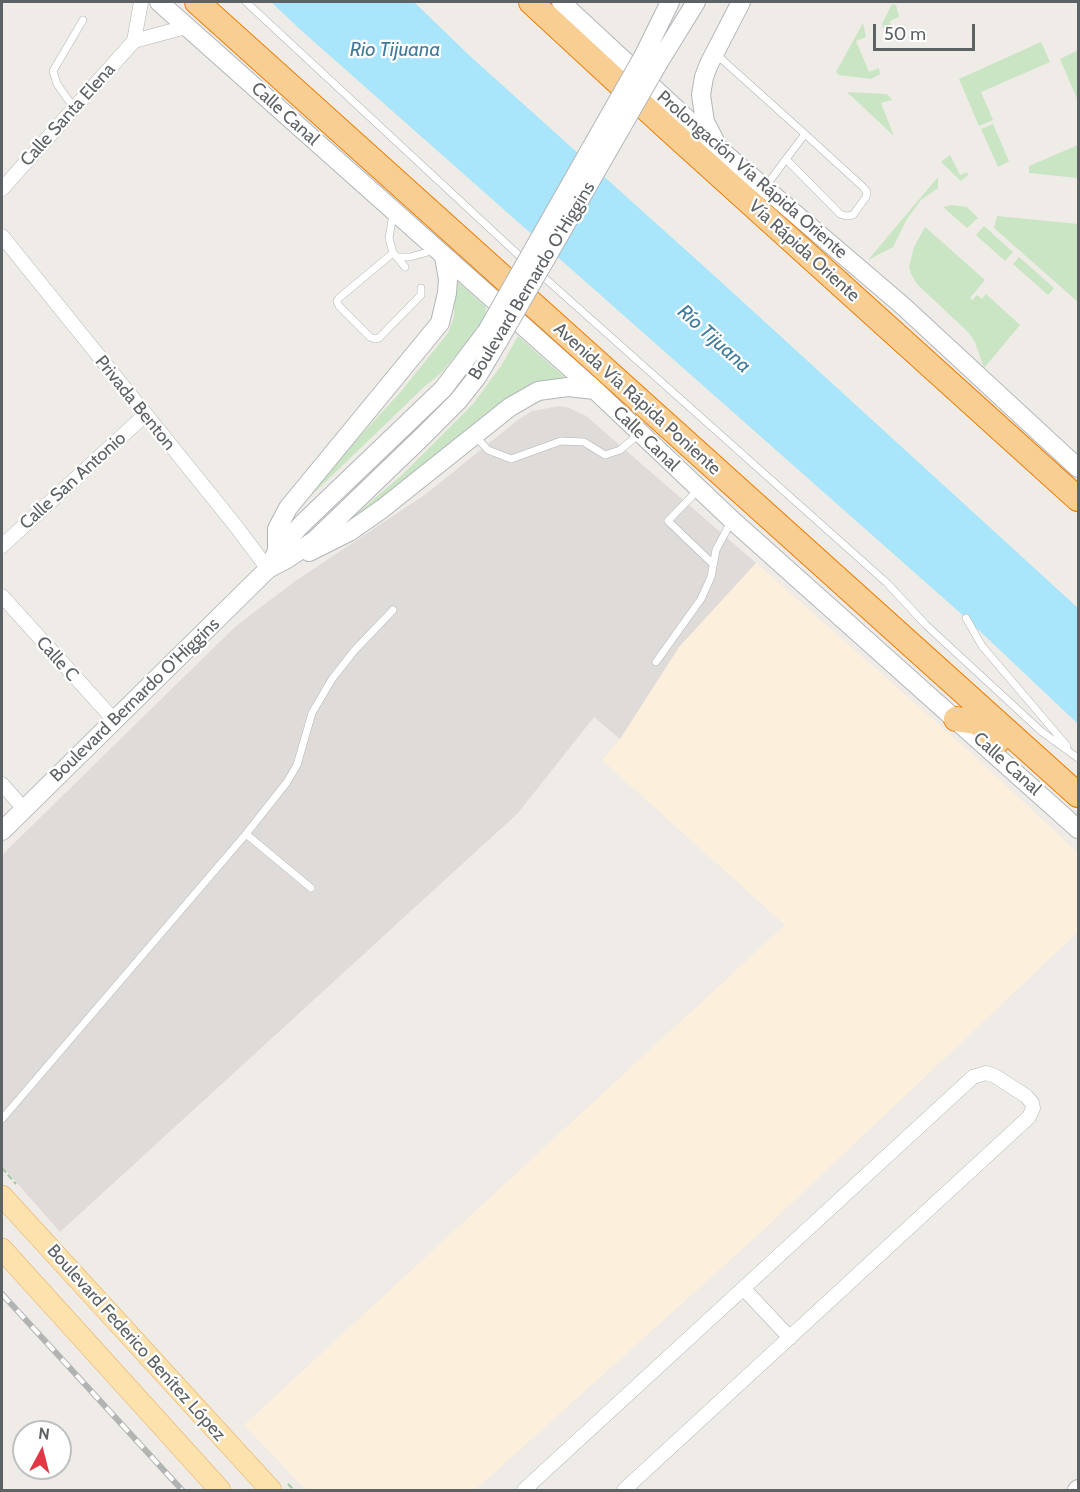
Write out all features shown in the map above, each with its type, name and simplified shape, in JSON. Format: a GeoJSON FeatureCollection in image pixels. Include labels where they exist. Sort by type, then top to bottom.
{"type":"FeatureCollection","features":[{"type":"Feature","properties":{"kind":"highway","name":"Avenida Vía Rápida Poniente"},"geometry":{"type":"LineString","coordinates":[[197,2],[1078,795]]}},
{"type":"Feature","properties":{"kind":"highway","name":"Vía Rápida Oriente"},"geometry":{"type":"LineString","coordinates":[[531,2],[664,126],[1078,500]]}},
{"type":"Feature","properties":{"kind":"highway"},"geometry":{"type":"LineString","coordinates":[[956,719],[977,722],[1078,810]]}},
{"type":"Feature","properties":{"kind":"main road","name":"Calle Canal"},"geometry":{"type":"LineString","coordinates":[[159,2],[595,390],[732,520],[1078,829]]}},
{"type":"Feature","properties":{"kind":"main road","name":"Prolongación Vía Rápida Oriente"},"geometry":{"type":"LineString","coordinates":[[561,2],[724,153],[903,306],[1078,468]]}},
{"type":"Feature","properties":{"kind":"main road","name":"Boulevard Bernardo O'Higgins"},"geometry":{"type":"LineString","coordinates":[[652,58],[670,2]]}},
{"type":"Feature","properties":{"kind":"main road","name":"Boulevard Bernardo O'Higgins"},"geometry":{"type":"LineString","coordinates":[[2,831],[282,555],[315,540],[450,408],[477,377],[493,336],[652,58],[696,2]]}},
{"type":"Feature","properties":{"kind":"main road"},"geometry":{"type":"LineString","coordinates":[[724,153],[705,122],[701,95],[704,77],[741,2]]}},
{"type":"Feature","properties":{"kind":"main road"},"geometry":{"type":"LineString","coordinates":[[440,253],[448,279],[440,322],[288,508],[277,530],[282,555],[318,549],[349,532],[382,509],[510,407],[538,391],[568,387],[595,390]]}},
{"type":"Feature","properties":{"kind":"main road","name":"Boulevard Federico Benítez López"},"geometry":{"type":"LineString","coordinates":[[2,1196],[271,1491]]}},
{"type":"Feature","properties":{"kind":"main road","name":"Boulevard Federico Benítez López"},"geometry":{"type":"LineString","coordinates":[[2,1249],[220,1491]]}},
{"type":"Feature","properties":{"kind":"street"},"geometry":{"type":"LineString","coordinates":[[141,2],[134,41],[186,27]]}},
{"type":"Feature","properties":{"kind":"street","name":"Calle Santa Elena"},"geometry":{"type":"LineString","coordinates":[[2,189],[134,41]]}},
{"type":"Feature","properties":{"kind":"street","name":"Privada Benton"},"geometry":{"type":"LineString","coordinates":[[2,236],[235,525],[268,570]]}},
{"type":"Feature","properties":{"kind":"street","name":"Calle San Antonio"},"geometry":{"type":"LineString","coordinates":[[2,546],[146,416]]}},
{"type":"Feature","properties":{"kind":"street","name":"Calle C"},"geometry":{"type":"LineString","coordinates":[[2,596],[114,720]]}},
{"type":"Feature","properties":{"kind":"street"},"geometry":{"type":"LineString","coordinates":[[2,784],[24,809]]}},
{"type":"Feature","properties":{"kind":"street"},"geometry":{"type":"LineString","coordinates":[[524,1491],[973,1077],[986,1073],[995,1076],[1026,1096],[1033,1108],[1029,1118],[624,1491]]}},
{"type":"Feature","properties":{"kind":"street"},"geometry":{"type":"LineString","coordinates":[[744,1289],[790,1338]]}},
{"type":"Feature","properties":{"kind":"lane"},"geometry":{"type":"LineString","coordinates":[[246,2],[512,249],[887,583],[926,625],[1042,732],[1078,758]]}},
{"type":"Feature","properties":{"kind":"lane"},"geometry":{"type":"LineString","coordinates":[[74,108],[57,84],[53,71],[82,20]]}},
{"type":"Feature","properties":{"kind":"lane"},"geometry":{"type":"LineString","coordinates":[[715,53],[867,192],[853,215],[840,214],[786,159]]}},
{"type":"Feature","properties":{"kind":"lane"},"geometry":{"type":"LineString","coordinates":[[764,188],[805,134]]}},
{"type":"Feature","properties":{"kind":"lane"},"geometry":{"type":"LineString","coordinates":[[394,212],[389,238],[395,255],[405,267]]}},
{"type":"Feature","properties":{"kind":"lane"},"geometry":{"type":"LineString","coordinates":[[421,288],[421,295],[380,338],[375,339],[370,338],[339,306],[337,301],[395,255],[410,257],[440,253]]}},
{"type":"Feature","properties":{"kind":"lane"},"geometry":{"type":"LineString","coordinates":[[474,435],[488,450],[511,459],[561,441],[584,442],[604,455],[620,450],[640,433]]}},
{"type":"Feature","properties":{"kind":"lane"},"geometry":{"type":"LineString","coordinates":[[699,489],[668,520],[713,564]]}},
{"type":"Feature","properties":{"kind":"lane"},"geometry":{"type":"LineString","coordinates":[[656,662],[708,587],[716,550],[732,520]]}},
{"type":"Feature","properties":{"kind":"lane"},"geometry":{"type":"LineString","coordinates":[[2,1119],[246,834],[287,782],[297,765],[312,713],[332,680],[354,651],[393,610]]}},
{"type":"Feature","properties":{"kind":"lane"},"geometry":{"type":"LineString","coordinates":[[966,618],[982,646],[1078,758]]}},
{"type":"Feature","properties":{"kind":"lane"},"geometry":{"type":"LineString","coordinates":[[246,834],[311,888]]}},
{"type":"Feature","properties":{"kind":"shaded area"},"geometry":{"type":"Polygon","coordinates":[[[560,406],[586,416],[756,563],[679,647],[620,739],[594,717],[518,813],[60,1232],[2,1166],[2,855],[236,626],[294,582],[426,494],[519,419],[532,411],[560,406]]]}},
{"type":"Feature","properties":{"kind":"shaded area"},"geometry":{"type":"Polygon","coordinates":[[[756,563],[971,753],[1078,853],[1078,932],[758,1235],[475,1490],[306,1490],[244,1425],[785,925],[602,760],[620,739],[679,647],[756,563]]]}},
{"type":"Feature","properties":{"kind":"green space"},"geometry":{"type":"Polygon","coordinates":[[[892,4],[896,5],[899,17],[890,21],[891,26],[883,28],[882,24],[892,4]]]}},
{"type":"Feature","properties":{"kind":"green space"},"geometry":{"type":"Polygon","coordinates":[[[863,23],[866,37],[856,41],[869,72],[879,68],[880,74],[871,79],[839,75],[836,72],[863,23]]]}},
{"type":"Feature","properties":{"kind":"green space"},"geometry":{"type":"Polygon","coordinates":[[[1041,42],[1050,62],[981,92],[993,120],[979,126],[959,79],[1041,42]]]}},
{"type":"Feature","properties":{"kind":"green space"},"geometry":{"type":"Polygon","coordinates":[[[1078,50],[1078,101],[1060,59],[1078,50]]]}},
{"type":"Feature","properties":{"kind":"green space"},"geometry":{"type":"Polygon","coordinates":[[[847,92],[887,94],[892,100],[881,103],[894,136],[847,92]]]}},
{"type":"Feature","properties":{"kind":"green space"},"geometry":{"type":"Polygon","coordinates":[[[993,124],[1009,161],[998,167],[981,129],[993,124]]]}},
{"type":"Feature","properties":{"kind":"green space"},"geometry":{"type":"Polygon","coordinates":[[[1078,145],[1078,178],[1029,173],[1029,166],[1078,145]]]}},
{"type":"Feature","properties":{"kind":"green space"},"geometry":{"type":"Polygon","coordinates":[[[950,155],[960,175],[967,172],[968,175],[961,181],[941,162],[950,155]]]}},
{"type":"Feature","properties":{"kind":"green space"},"geometry":{"type":"Polygon","coordinates":[[[938,177],[938,188],[921,200],[907,219],[893,247],[868,260],[938,177]]]}},
{"type":"Feature","properties":{"kind":"green space"},"geometry":{"type":"Polygon","coordinates":[[[952,205],[967,207],[978,218],[967,228],[943,207],[952,205]]]}},
{"type":"Feature","properties":{"kind":"green space"},"geometry":{"type":"Polygon","coordinates":[[[997,216],[1078,224],[1078,302],[994,228],[997,216]]]}},
{"type":"Feature","properties":{"kind":"green space"},"geometry":{"type":"Polygon","coordinates":[[[984,226],[1013,252],[1005,261],[976,235],[984,226]]]}},
{"type":"Feature","properties":{"kind":"green space"},"geometry":{"type":"Polygon","coordinates":[[[925,227],[985,280],[970,298],[972,300],[977,295],[982,299],[986,294],[1020,325],[984,368],[975,342],[969,333],[917,284],[911,274],[909,267],[914,247],[925,227]]]}},
{"type":"Feature","properties":{"kind":"green space"},"geometry":{"type":"Polygon","coordinates":[[[1019,257],[1054,288],[1048,295],[1013,264],[1019,257]]]}},
{"type":"Feature","properties":{"kind":"green space"},"geometry":{"type":"Polygon","coordinates":[[[458,282],[486,307],[485,316],[472,336],[442,372],[292,514],[334,464],[398,395],[448,333],[454,317],[455,286],[458,282]]]}},
{"type":"Feature","properties":{"kind":"green space"},"geometry":{"type":"Polygon","coordinates":[[[518,336],[572,384],[562,383],[340,528],[403,474],[473,404],[501,366],[518,336]]]}},
{"type":"Feature","properties":{"kind":"water","name":"Rio Tijuana"},"geometry":{"type":"Polygon","coordinates":[[[271,2],[414,2],[471,57],[1078,608],[1078,724],[966,618],[271,2]]]}},
{"type":"Feature","properties":{"kind":"railway"},"geometry":{"type":"LineString","coordinates":[[2,1294],[182,1490]]}},
{"type":"Feature","properties":{"kind":"water label","name":"Río Tijuana"},"geometry":{"type":"Point","coordinates":[714,339]}}]}
